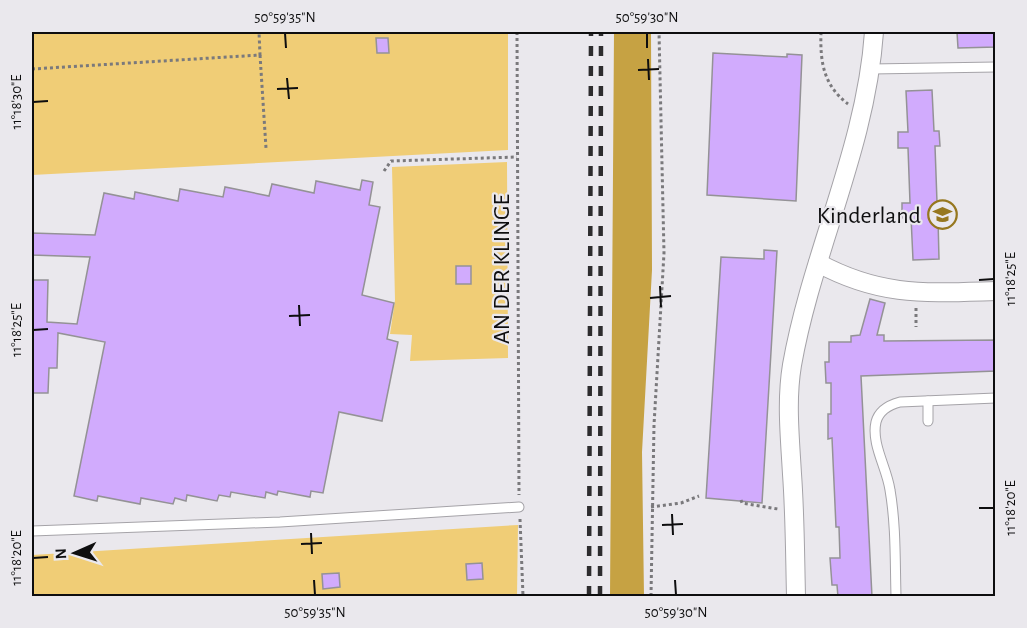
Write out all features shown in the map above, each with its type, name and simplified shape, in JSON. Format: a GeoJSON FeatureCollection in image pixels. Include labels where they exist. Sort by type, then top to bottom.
{"type":"FeatureCollection","features":[{"type":"Feature","properties":{"kind":"street"},"geometry":{"type":"LineString","coordinates":[[796,597],[788,404],[792,367],[805,303],[848,171],[864,109],[874,32]]}},
{"type":"Feature","properties":{"kind":"street"},"geometry":{"type":"LineString","coordinates":[[818,263],[854,281],[886,289],[925,293],[996,291]]}},
{"type":"Feature","properties":{"kind":"lane"},"geometry":{"type":"LineString","coordinates":[[871,69],[996,67]]}},
{"type":"Feature","properties":{"kind":"lane"},"geometry":{"type":"LineString","coordinates":[[896,597],[893,512],[890,487],[875,432],[876,419],[891,404],[996,398]]}},
{"type":"Feature","properties":{"kind":"lane"},"geometry":{"type":"LineString","coordinates":[[928,401],[928,422]]}},
{"type":"Feature","properties":{"kind":"lane"},"geometry":{"type":"LineString","coordinates":[[32,531],[280,522],[519,507]]}},
{"type":"Feature","properties":{"kind":"path"},"geometry":{"type":"LineString","coordinates":[[258,32],[266,148]]}},
{"type":"Feature","properties":{"kind":"path","name":"AN DER KLINGE"},"geometry":{"type":"LineString","coordinates":[[517,32],[519,507],[523,549],[523,597]]}},
{"type":"Feature","properties":{"kind":"path"},"geometry":{"type":"LineString","coordinates":[[651,597],[651,507],[664,253],[659,32]]}},
{"type":"Feature","properties":{"kind":"path"},"geometry":{"type":"LineString","coordinates":[[821,32],[821,60],[825,78],[845,102],[864,109]]}},
{"type":"Feature","properties":{"kind":"path"},"geometry":{"type":"LineString","coordinates":[[32,69],[260,55]]}},
{"type":"Feature","properties":{"kind":"path"},"geometry":{"type":"LineString","coordinates":[[384,171],[391,161],[517,157]]}},
{"type":"Feature","properties":{"kind":"path"},"geometry":{"type":"LineString","coordinates":[[651,507],[681,503],[699,496]]}},
{"type":"Feature","properties":{"kind":"path"},"geometry":{"type":"LineString","coordinates":[[741,500],[742,504],[794,514]]}},
{"type":"Feature","properties":{"kind":"shaded area"},"geometry":{"type":"Polygon","coordinates":[[[32,32],[508,32],[508,150],[32,175],[32,32]]]}},
{"type":"Feature","properties":{"kind":"shaded area"},"geometry":{"type":"Polygon","coordinates":[[[614,32],[651,32],[652,270],[642,452],[644,596],[610,596],[614,32]]]}},
{"type":"Feature","properties":{"kind":"shaded area"},"geometry":{"type":"Polygon","coordinates":[[[507,162],[508,358],[410,361],[412,335],[390,334],[395,300],[392,167],[507,162]]]}},
{"type":"Feature","properties":{"kind":"shaded area"},"geometry":{"type":"Polygon","coordinates":[[[518,525],[517,596],[32,596],[32,555],[518,525]]]}},
{"type":"Feature","properties":{"kind":"building"},"geometry":{"type":"Polygon","coordinates":[[[957,32],[996,32],[996,47],[958,48],[957,32]]]}},
{"type":"Feature","properties":{"kind":"building"},"geometry":{"type":"Polygon","coordinates":[[[376,38],[388,38],[389,53],[377,53],[376,38]]]}},
{"type":"Feature","properties":{"kind":"building"},"geometry":{"type":"Polygon","coordinates":[[[713,53],[787,57],[787,54],[802,55],[796,201],[707,195],[713,53]]]}},
{"type":"Feature","properties":{"kind":"building"},"geometry":{"type":"Polygon","coordinates":[[[932,90],[934,131],[939,131],[940,146],[935,146],[937,202],[941,202],[942,218],[938,218],[939,259],[913,260],[911,217],[902,218],[902,203],[910,203],[908,148],[898,148],[898,132],[908,132],[906,91],[932,90]]]}},
{"type":"Feature","properties":{"kind":"building"},"geometry":{"type":"Polygon","coordinates":[[[362,180],[373,182],[369,205],[380,207],[362,295],[394,303],[387,339],[398,342],[382,421],[339,412],[323,493],[311,491],[310,497],[278,491],[277,495],[266,492],[265,498],[231,492],[230,497],[219,495],[217,501],[187,495],[186,501],[175,498],[173,504],[141,498],[140,504],[98,496],[97,501],[74,496],[105,342],[58,333],[57,368],[49,368],[48,393],[32,393],[32,280],[48,280],[47,322],[77,324],[90,257],[32,255],[32,233],[95,235],[104,193],[134,199],[135,192],[178,201],[180,189],[223,197],[225,187],[269,196],[272,184],[314,193],[316,181],[360,190],[362,180]]]}},
{"type":"Feature","properties":{"kind":"building"},"geometry":{"type":"Polygon","coordinates":[[[764,250],[777,251],[762,503],[706,498],[721,257],[764,259],[764,250]]]}},
{"type":"Feature","properties":{"kind":"building"},"geometry":{"type":"Polygon","coordinates":[[[456,266],[471,266],[471,284],[456,284],[456,266]]]}},
{"type":"Feature","properties":{"kind":"building"},"geometry":{"type":"Polygon","coordinates":[[[870,299],[885,303],[877,335],[884,335],[884,341],[996,340],[996,371],[861,376],[872,597],[838,597],[837,585],[832,585],[830,558],[840,558],[839,527],[836,527],[832,438],[828,439],[831,383],[826,383],[825,362],[829,362],[829,342],[851,342],[851,336],[860,335],[870,299]]]}},
{"type":"Feature","properties":{"kind":"building"},"geometry":{"type":"Polygon","coordinates":[[[482,563],[483,579],[467,580],[466,564],[482,563]]]}},
{"type":"Feature","properties":{"kind":"building"},"geometry":{"type":"Polygon","coordinates":[[[339,573],[340,587],[323,589],[322,574],[339,573]]]}},
{"type":"Feature","properties":{"kind":"railway"},"geometry":{"type":"LineString","coordinates":[[589,596],[591,32]]}},
{"type":"Feature","properties":{"kind":"railway"},"geometry":{"type":"LineString","coordinates":[[600,596],[601,32]]}},
{"type":"Feature","properties":{"kind":"place","name":"Kinderland"},"geometry":{"type":"Point","coordinates":[942,215]}}]}
